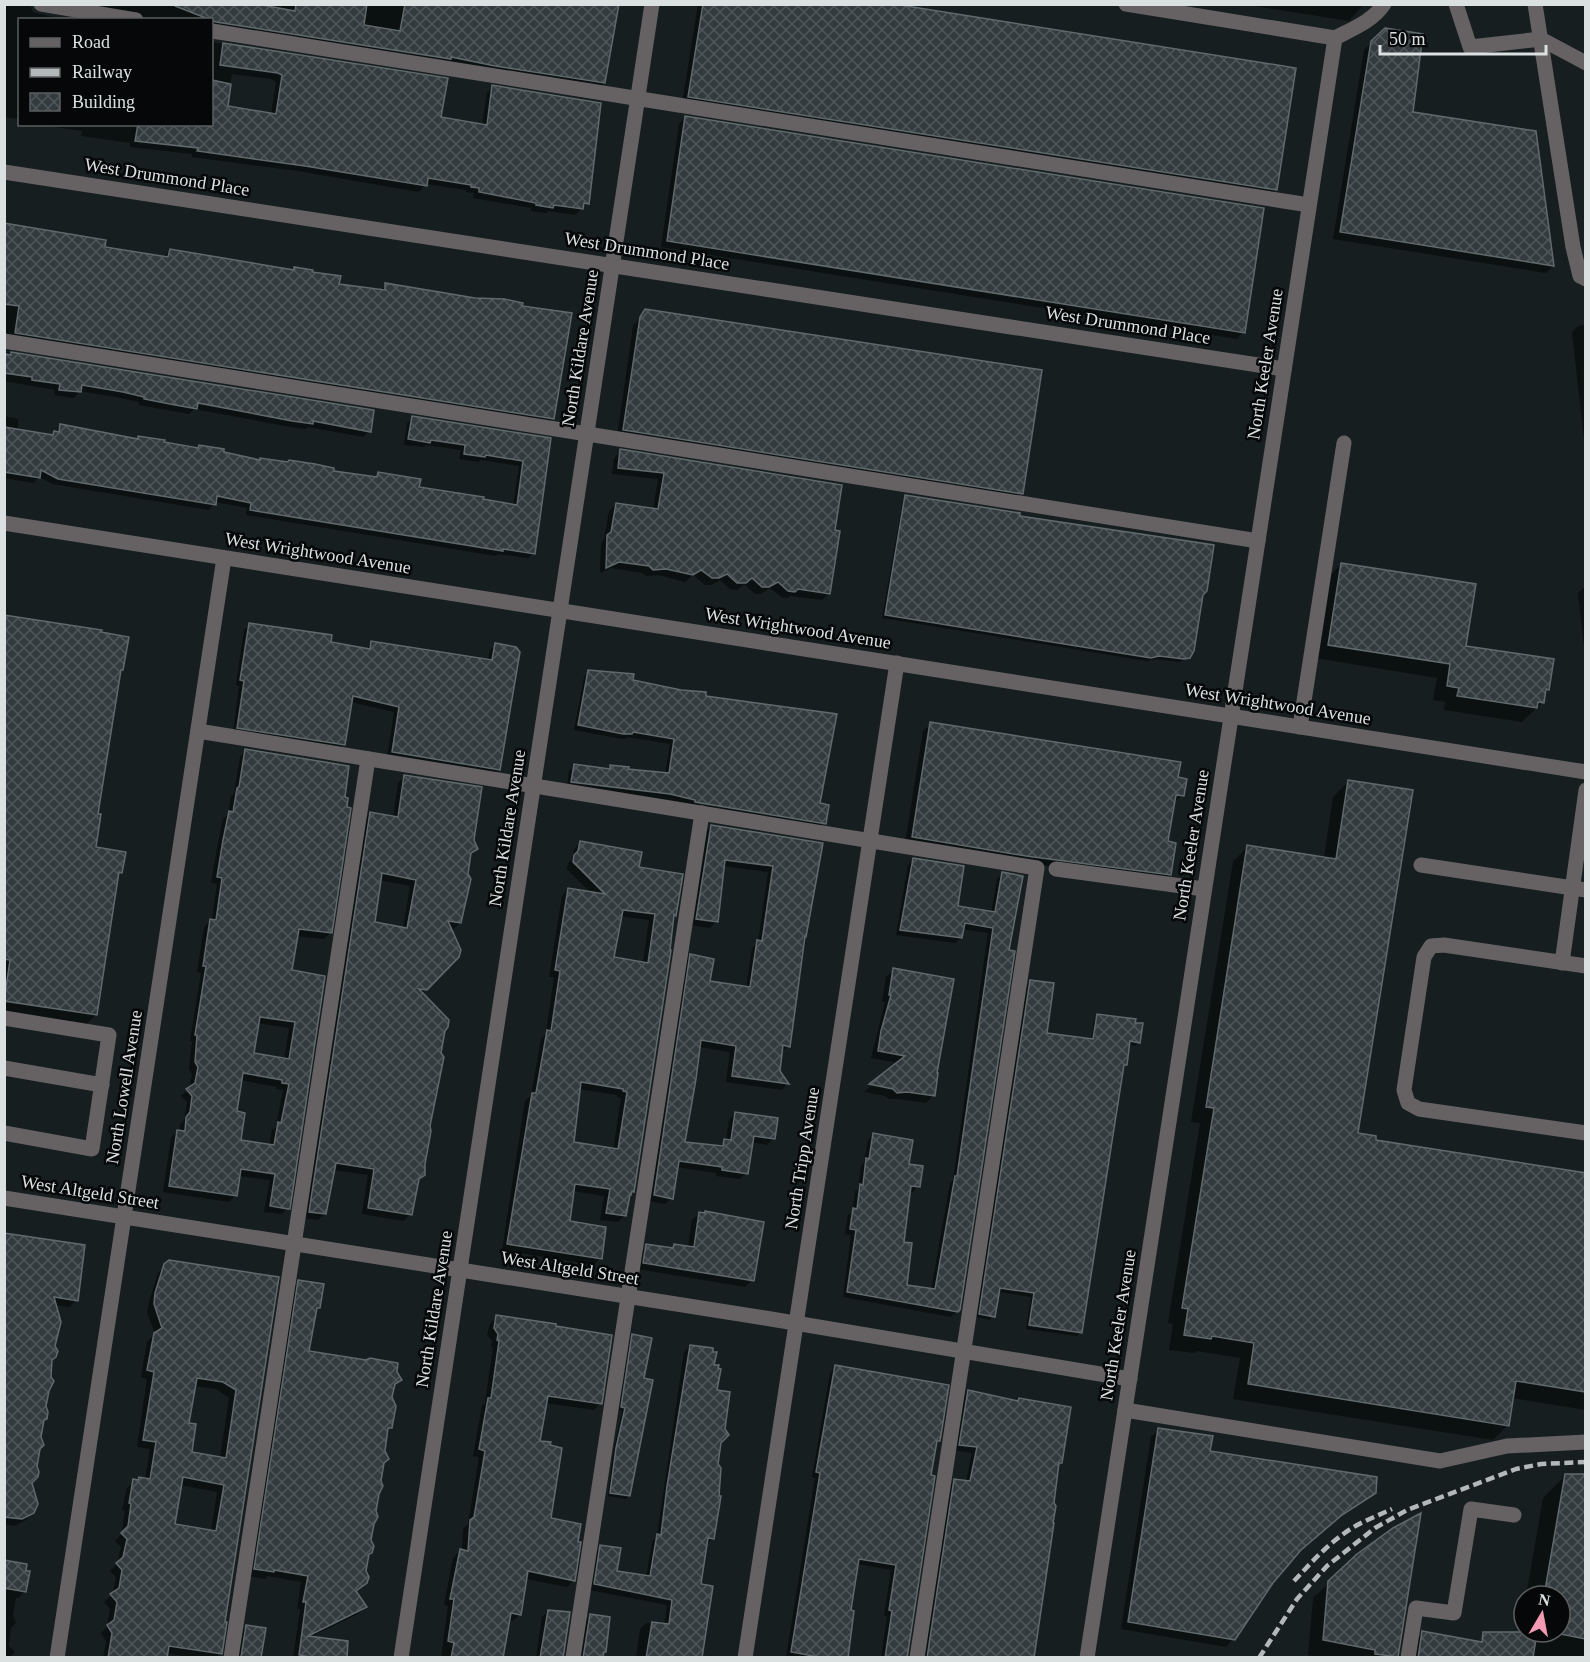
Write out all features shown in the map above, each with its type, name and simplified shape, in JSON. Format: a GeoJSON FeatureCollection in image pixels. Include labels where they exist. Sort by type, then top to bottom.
{"type":"FeatureCollection","features":[{"type":"Feature","properties":{"kind":"street"},"geometry":{"type":"LineString","coordinates":[[41,4],[124,18]]}},
{"type":"Feature","properties":{"kind":"street","name":"North Kildare Avenue"},"geometry":{"type":"LineString","coordinates":[[401,1658],[652,4]]}},
{"type":"Feature","properties":{"kind":"street"},"geometry":{"type":"LineString","coordinates":[[1126,4],[1335,38],[1366,21],[1380,11],[1384,4]]}},
{"type":"Feature","properties":{"kind":"street"},"geometry":{"type":"LineString","coordinates":[[1456,4],[1470,47],[1541,39],[1586,63]]}},
{"type":"Feature","properties":{"kind":"street"},"geometry":{"type":"LineString","coordinates":[[1535,4],[1573,247],[1580,276],[1586,279]]}},
{"type":"Feature","properties":{"kind":"street"},"geometry":{"type":"LineString","coordinates":[[213,32],[1309,205]]}},
{"type":"Feature","properties":{"kind":"street","name":"North Keeler Avenue"},"geometry":{"type":"LineString","coordinates":[[1087,1658],[1335,38]]}},
{"type":"Feature","properties":{"kind":"street","name":"West Drummond Place"},"geometry":{"type":"LineString","coordinates":[[4,172],[1284,369]]}},
{"type":"Feature","properties":{"kind":"street"},"geometry":{"type":"LineString","coordinates":[[4,341],[1258,541]]}},
{"type":"Feature","properties":{"kind":"street"},"geometry":{"type":"LineString","coordinates":[[1300,727],[1344,443]]}},
{"type":"Feature","properties":{"kind":"street","name":"West Wrightwood Avenue"},"geometry":{"type":"LineString","coordinates":[[4,523],[1586,772]]}},
{"type":"Feature","properties":{"kind":"street","name":"North Lowell Avenue"},"geometry":{"type":"LineString","coordinates":[[57,1658],[224,558]]}},
{"type":"Feature","properties":{"kind":"street","name":"North Tripp Avenue"},"geometry":{"type":"LineString","coordinates":[[745,1658],[897,663]]}},
{"type":"Feature","properties":{"kind":"street"},"geometry":{"type":"LineString","coordinates":[[198,731],[1037,868],[917,1658]]}},
{"type":"Feature","properties":{"kind":"street"},"geometry":{"type":"LineString","coordinates":[[231,1658],[368,759]]}},
{"type":"Feature","properties":{"kind":"street"},"geometry":{"type":"LineString","coordinates":[[1562,963],[1579,889],[1586,789]]}},
{"type":"Feature","properties":{"kind":"street"},"geometry":{"type":"LineString","coordinates":[[573,1658],[702,813]]}},
{"type":"Feature","properties":{"kind":"street"},"geometry":{"type":"LineString","coordinates":[[1421,865],[1579,889]]}},
{"type":"Feature","properties":{"kind":"street"},"geometry":{"type":"LineString","coordinates":[[1056,869],[1204,889]]}},
{"type":"Feature","properties":{"kind":"street"},"geometry":{"type":"LineString","coordinates":[[1586,966],[1444,945],[1431,946],[1424,957],[1404,1090],[1408,1103],[1419,1109],[1586,1133]]}},
{"type":"Feature","properties":{"kind":"street"},"geometry":{"type":"LineString","coordinates":[[4,1018],[110,1035],[92,1149],[4,1133]]}},
{"type":"Feature","properties":{"kind":"street"},"geometry":{"type":"LineString","coordinates":[[4,1068],[102,1085]]}},
{"type":"Feature","properties":{"kind":"street","name":"West Altgeld Street"},"geometry":{"type":"LineString","coordinates":[[4,1198],[796,1323],[1130,1379]]}},
{"type":"Feature","properties":{"kind":"street"},"geometry":{"type":"LineString","coordinates":[[1125,1410],[1440,1461],[1507,1446],[1586,1442]]}},
{"type":"Feature","properties":{"kind":"street"},"geometry":{"type":"LineString","coordinates":[[1408,1658],[1416,1608],[1454,1613],[1471,1509],[1514,1515]]}},
{"type":"Feature","properties":{"kind":"building"},"geometry":{"type":"Polygon","coordinates":[[[175,4],[257,4],[295,11],[296,4],[367,4],[364,25],[400,31],[405,4],[619,4],[605,83],[451,57],[451,59],[216,22],[213,18],[206,18],[175,6],[175,4]]]}},
{"type":"Feature","properties":{"kind":"building"},"geometry":{"type":"Polygon","coordinates":[[[703,4],[894,4],[1296,68],[1277,190],[688,97],[703,4]]]}},
{"type":"Feature","properties":{"kind":"building"},"geometry":{"type":"Polygon","coordinates":[[[1385,28],[1423,34],[1413,112],[1536,131],[1554,266],[1340,232],[1371,41],[1385,28]]]}},
{"type":"Feature","properties":{"kind":"building"},"geometry":{"type":"Polygon","coordinates":[[[223,43],[448,78],[441,117],[487,125],[492,85],[601,103],[589,204],[584,203],[583,209],[554,205],[553,208],[479,192],[479,188],[471,187],[471,185],[428,178],[427,186],[197,151],[198,148],[135,141],[138,126],[213,126],[213,80],[231,84],[228,106],[276,114],[282,75],[220,65],[223,43]]]}},
{"type":"Feature","properties":{"kind":"building"},"geometry":{"type":"Polygon","coordinates":[[[685,116],[1264,208],[1245,333],[667,241],[685,116]]]}},
{"type":"Feature","properties":{"kind":"building"},"geometry":{"type":"Polygon","coordinates":[[[4,223],[106,240],[105,247],[168,257],[170,249],[294,270],[294,267],[313,270],[312,272],[341,276],[339,284],[385,290],[385,283],[475,298],[504,299],[523,303],[522,306],[572,313],[554,419],[15,333],[19,306],[4,304],[4,223]]]}},
{"type":"Feature","properties":{"kind":"building"},"geometry":{"type":"Polygon","coordinates":[[[645,309],[1042,370],[1023,494],[623,430],[640,317],[645,309]]]}},
{"type":"Feature","properties":{"kind":"building"},"geometry":{"type":"Polygon","coordinates":[[[11,352],[374,410],[371,432],[313,421],[313,424],[292,421],[198,403],[197,409],[82,385],[81,392],[59,390],[60,384],[4,373],[6,354],[11,355],[11,352]]]}},
{"type":"Feature","properties":{"kind":"building"},"geometry":{"type":"Polygon","coordinates":[[[412,416],[551,438],[535,554],[503,549],[503,551],[250,510],[251,503],[217,496],[216,505],[58,479],[41,470],[40,478],[4,472],[4,427],[53,435],[54,431],[59,432],[60,424],[138,439],[138,436],[198,448],[199,445],[224,449],[224,452],[260,460],[260,458],[288,462],[289,460],[334,468],[334,471],[377,477],[378,472],[421,479],[419,487],[484,497],[483,499],[517,505],[523,461],[464,454],[465,445],[408,439],[412,416]]]}},
{"type":"Feature","properties":{"kind":"building"},"geometry":{"type":"Polygon","coordinates":[[[620,449],[842,485],[835,530],[840,531],[830,594],[798,589],[795,592],[788,591],[778,582],[769,587],[762,587],[752,578],[746,583],[737,583],[727,574],[719,578],[712,578],[701,570],[693,575],[666,569],[653,570],[649,566],[619,562],[606,568],[607,535],[611,532],[616,503],[658,509],[664,473],[618,468],[620,449]]]}},
{"type":"Feature","properties":{"kind":"building"},"geometry":{"type":"Polygon","coordinates":[[[905,495],[1020,513],[1020,516],[1214,545],[1194,651],[1190,658],[1184,659],[1159,656],[1151,658],[885,615],[905,495]]]}},
{"type":"Feature","properties":{"kind":"building"},"geometry":{"type":"Polygon","coordinates":[[[1341,563],[1476,584],[1466,646],[1554,659],[1549,690],[1546,689],[1544,703],[1538,702],[1537,708],[1457,696],[1459,688],[1447,686],[1450,664],[1328,645],[1341,563]]]}},
{"type":"Feature","properties":{"kind":"building"},"geometry":{"type":"Polygon","coordinates":[[[4,615],[102,630],[101,632],[129,637],[123,670],[121,670],[98,814],[101,814],[96,847],[126,852],[122,873],[119,872],[97,1015],[4,1001],[10,960],[4,959],[4,615]]]}},
{"type":"Feature","properties":{"kind":"building"},"geometry":{"type":"Polygon","coordinates":[[[249,623],[332,635],[331,642],[370,649],[371,641],[492,660],[495,643],[516,647],[520,652],[500,770],[392,752],[399,707],[353,696],[345,745],[237,728],[244,681],[240,680],[249,623]]]}},
{"type":"Feature","properties":{"kind":"building"},"geometry":{"type":"Polygon","coordinates":[[[588,670],[634,674],[633,680],[681,690],[706,692],[706,696],[837,714],[820,803],[829,805],[826,824],[695,802],[695,800],[670,794],[571,782],[574,764],[610,769],[610,765],[669,773],[674,739],[633,732],[623,734],[578,725],[588,670]]]}},
{"type":"Feature","properties":{"kind":"building"},"geometry":{"type":"Polygon","coordinates":[[[930,722],[1181,762],[1178,777],[1187,779],[1184,796],[1176,795],[1168,841],[1176,843],[1171,875],[1026,856],[912,837],[930,722]]]}},
{"type":"Feature","properties":{"kind":"building"},"geometry":{"type":"Polygon","coordinates":[[[245,749],[349,766],[345,797],[348,798],[347,807],[351,808],[332,933],[299,929],[292,970],[325,976],[290,1209],[270,1206],[275,1174],[241,1169],[237,1196],[169,1186],[177,1130],[185,1131],[186,1117],[190,1112],[192,1096],[186,1089],[195,1083],[198,1067],[195,1062],[197,1035],[195,1035],[206,966],[203,966],[210,919],[216,920],[222,878],[217,877],[223,840],[229,811],[233,812],[245,749]],[[260,1017],[254,1053],[289,1059],[295,1022],[260,1017]],[[243,1073],[237,1111],[245,1113],[241,1140],[274,1145],[289,1084],[282,1083],[282,1080],[243,1073]]]}},
{"type":"Feature","properties":{"kind":"building"},"geometry":{"type":"Polygon","coordinates":[[[404,775],[482,787],[474,840],[478,849],[471,853],[468,874],[471,879],[461,923],[448,921],[461,950],[459,957],[427,990],[419,989],[449,1020],[441,1053],[444,1057],[430,1126],[425,1175],[419,1179],[412,1215],[368,1208],[374,1169],[336,1163],[326,1214],[309,1212],[370,812],[398,817],[404,775]],[[382,873],[375,922],[407,928],[416,880],[382,873]]]}},
{"type":"Feature","properties":{"kind":"building"},"geometry":{"type":"Polygon","coordinates":[[[1348,780],[1413,790],[1358,1133],[1376,1136],[1376,1140],[1586,1173],[1586,1392],[1516,1381],[1509,1426],[1248,1384],[1254,1343],[1212,1336],[1211,1339],[1184,1335],[1188,1309],[1182,1308],[1214,1108],[1206,1107],[1247,845],[1336,859],[1348,780]]]}},
{"type":"Feature","properties":{"kind":"building"},"geometry":{"type":"Polygon","coordinates":[[[711,825],[823,843],[805,937],[790,1047],[783,1045],[780,1071],[789,1084],[732,1076],[736,1046],[701,1040],[685,1142],[723,1146],[724,1139],[731,1140],[735,1112],[778,1118],[775,1139],[754,1136],[748,1174],[722,1170],[722,1167],[679,1161],[673,1199],[654,1195],[690,954],[714,959],[710,981],[750,987],[757,940],[762,941],[773,866],[725,860],[718,922],[696,919],[711,825]]]}},
{"type":"Feature","properties":{"kind":"building"},"geometry":{"type":"Polygon","coordinates":[[[580,841],[642,852],[639,867],[683,874],[676,916],[674,915],[671,950],[634,1192],[632,1191],[630,1195],[626,1216],[606,1213],[610,1189],[575,1184],[570,1221],[606,1227],[602,1259],[507,1244],[532,1093],[536,1093],[547,1030],[551,1031],[560,971],[555,970],[568,888],[605,894],[573,862],[574,855],[578,851],[580,841]],[[623,910],[614,957],[648,963],[655,914],[623,910]],[[581,1082],[574,1142],[618,1149],[627,1092],[623,1089],[581,1082]]]}},
{"type":"Feature","properties":{"kind":"building"},"geometry":{"type":"Polygon","coordinates":[[[913,858],[964,866],[958,906],[995,912],[1002,872],[1023,876],[1009,950],[1015,951],[958,1312],[847,1292],[856,1230],[850,1229],[853,1208],[857,1209],[860,1184],[863,1185],[866,1158],[869,1159],[873,1133],[913,1140],[909,1164],[923,1166],[920,1187],[911,1186],[904,1242],[912,1243],[907,1285],[935,1289],[955,1176],[957,1176],[993,928],[965,923],[962,938],[900,930],[913,858]]]}},
{"type":"Feature","properties":{"kind":"building"},"geometry":{"type":"Polygon","coordinates":[[[893,968],[954,979],[935,1096],[897,1093],[893,1089],[869,1084],[905,1056],[878,1051],[891,995],[889,995],[893,968]]]}},
{"type":"Feature","properties":{"kind":"building"},"geometry":{"type":"Polygon","coordinates":[[[1030,980],[1054,983],[1047,1033],[1093,1039],[1097,1014],[1136,1019],[1135,1023],[1143,1023],[1140,1043],[1130,1041],[1127,1065],[1124,1065],[1082,1333],[1029,1325],[1034,1293],[1000,1288],[995,1317],[979,1314],[1030,980]]]}},
{"type":"Feature","properties":{"kind":"building"},"geometry":{"type":"Polygon","coordinates":[[[705,1211],[764,1222],[754,1281],[643,1263],[646,1244],[673,1248],[674,1244],[694,1247],[699,1212],[705,1213],[705,1211]]]}},
{"type":"Feature","properties":{"kind":"building"},"geometry":{"type":"Polygon","coordinates":[[[4,1233],[85,1245],[78,1301],[54,1297],[61,1322],[55,1346],[58,1351],[52,1360],[51,1377],[54,1381],[49,1391],[46,1406],[47,1419],[44,1420],[41,1437],[44,1445],[40,1449],[38,1477],[32,1483],[38,1504],[34,1513],[22,1519],[4,1517],[4,1233]]]}},
{"type":"Feature","properties":{"kind":"building"},"geometry":{"type":"Polygon","coordinates":[[[169,1260],[279,1277],[225,1622],[227,1622],[222,1654],[169,1646],[167,1658],[108,1658],[112,1633],[107,1625],[114,1620],[117,1602],[110,1594],[119,1588],[122,1570],[116,1563],[123,1557],[127,1539],[121,1533],[128,1526],[133,1479],[138,1480],[139,1477],[150,1479],[156,1442],[143,1440],[154,1372],[147,1370],[154,1333],[162,1328],[154,1304],[164,1264],[169,1260]],[[197,1378],[189,1423],[196,1424],[192,1452],[226,1458],[236,1390],[223,1382],[197,1378]],[[183,1477],[175,1524],[216,1531],[224,1485],[183,1477]]]}},
{"type":"Feature","properties":{"kind":"building"},"geometry":{"type":"Polygon","coordinates":[[[298,1280],[324,1284],[309,1351],[398,1363],[397,1372],[402,1380],[395,1384],[392,1397],[396,1406],[392,1428],[388,1428],[385,1451],[389,1459],[384,1463],[381,1481],[383,1486],[376,1511],[378,1517],[371,1540],[374,1546],[372,1553],[369,1554],[366,1571],[369,1577],[367,1583],[356,1591],[367,1607],[308,1636],[348,1641],[347,1658],[315,1658],[299,1655],[306,1602],[303,1602],[308,1576],[254,1569],[298,1280]]]}},
{"type":"Feature","properties":{"kind":"building"},"geometry":{"type":"Polygon","coordinates":[[[496,1315],[612,1335],[602,1404],[548,1396],[540,1441],[551,1442],[550,1445],[562,1448],[551,1518],[581,1524],[578,1542],[581,1542],[575,1581],[528,1571],[521,1615],[511,1613],[503,1658],[451,1658],[454,1643],[448,1641],[454,1599],[450,1599],[460,1549],[468,1551],[470,1520],[474,1517],[485,1451],[479,1449],[488,1398],[491,1398],[499,1341],[494,1328],[496,1315]]]}},
{"type":"Feature","properties":{"kind":"building"},"geometry":{"type":"Polygon","coordinates":[[[632,1334],[652,1338],[644,1378],[653,1380],[630,1496],[610,1493],[616,1448],[625,1408],[621,1407],[632,1334]]]}},
{"type":"Feature","properties":{"kind":"building"},"geometry":{"type":"Polygon","coordinates":[[[690,1345],[713,1348],[713,1352],[717,1352],[714,1365],[719,1365],[718,1368],[721,1369],[717,1390],[730,1392],[725,1429],[729,1435],[721,1443],[718,1464],[721,1468],[719,1496],[721,1496],[714,1539],[708,1538],[701,1584],[713,1586],[702,1658],[646,1658],[652,1622],[669,1624],[672,1600],[594,1584],[600,1545],[621,1548],[617,1571],[650,1576],[657,1534],[661,1535],[690,1345]]]}},
{"type":"Feature","properties":{"kind":"building"},"geometry":{"type":"Polygon","coordinates":[[[835,1365],[949,1385],[940,1441],[937,1441],[931,1475],[935,1476],[907,1658],[885,1658],[896,1565],[859,1559],[851,1610],[854,1611],[848,1658],[824,1658],[791,1652],[820,1473],[816,1472],[835,1365]]]}},
{"type":"Feature","properties":{"kind":"building"},"geometry":{"type":"Polygon","coordinates":[[[968,1390],[1018,1401],[1019,1398],[1071,1407],[1062,1463],[1059,1463],[1054,1523],[1034,1658],[927,1658],[954,1479],[970,1481],[977,1447],[959,1445],[968,1390]]]}},
{"type":"Feature","properties":{"kind":"building"},"geometry":{"type":"Polygon","coordinates":[[[1158,1428],[1213,1436],[1210,1451],[1377,1477],[1376,1493],[1342,1515],[1301,1550],[1273,1583],[1235,1640],[1128,1622],[1158,1428]]]}},
{"type":"Feature","properties":{"kind":"building"},"geometry":{"type":"Polygon","coordinates":[[[1565,1474],[1586,1474],[1586,1639],[1572,1636],[1572,1584],[1546,1584],[1565,1474]]]}},
{"type":"Feature","properties":{"kind":"building"},"geometry":{"type":"Polygon","coordinates":[[[1421,1513],[1398,1657],[1375,1654],[1375,1650],[1323,1640],[1328,1581],[1357,1554],[1393,1528],[1421,1513]]]}},
{"type":"Feature","properties":{"kind":"building"},"geometry":{"type":"Polygon","coordinates":[[[4,1560],[27,1564],[26,1571],[30,1571],[26,1592],[4,1588],[4,1560]]]}},
{"type":"Feature","properties":{"kind":"building"},"geometry":{"type":"Polygon","coordinates":[[[548,1610],[570,1612],[563,1658],[540,1658],[548,1610]]]}},
{"type":"Feature","properties":{"kind":"building"},"geometry":{"type":"Polygon","coordinates":[[[590,1614],[610,1617],[606,1652],[603,1658],[583,1658],[590,1614]]]}},
{"type":"Feature","properties":{"kind":"building"},"geometry":{"type":"Polygon","coordinates":[[[246,1625],[266,1628],[261,1658],[241,1657],[246,1625]]]}},
{"type":"Feature","properties":{"kind":"building"},"geometry":{"type":"Polygon","coordinates":[[[1422,1631],[1482,1642],[1483,1632],[1512,1632],[1512,1644],[1535,1644],[1533,1658],[1418,1658],[1422,1631]]]}},
{"type":"Feature","properties":{"kind":"railway"},"geometry":{"type":"LineString","coordinates":[[1259,1658],[1297,1599],[1327,1566],[1375,1528],[1407,1510],[1516,1469],[1541,1464],[1586,1462]]}},
{"type":"Feature","properties":{"kind":"railway"},"geometry":{"type":"LineString","coordinates":[[1294,1581],[1335,1540],[1360,1524],[1392,1509]]}}]}
